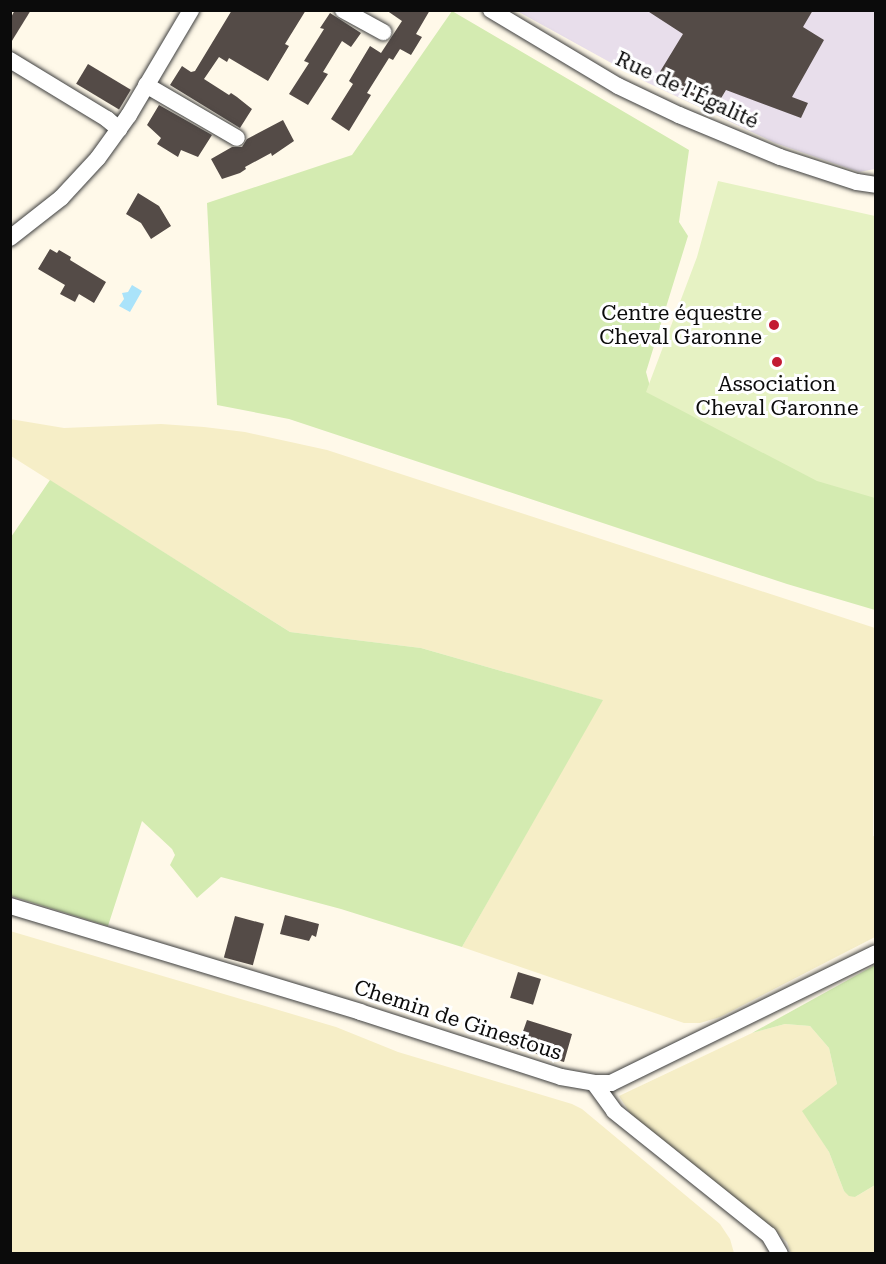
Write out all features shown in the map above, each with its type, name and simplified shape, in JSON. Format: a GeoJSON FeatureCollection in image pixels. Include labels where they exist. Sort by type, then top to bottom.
{"type":"FeatureCollection","features":[{"type":"Feature","properties":{"kind":"street"},"geometry":{"type":"LineString","coordinates":[[10,238],[61,198],[98,158],[119,129],[192,10]]}},
{"type":"Feature","properties":{"kind":"street"},"geometry":{"type":"LineString","coordinates":[[344,10],[383,32]]}},
{"type":"Feature","properties":{"kind":"street","name":"Rue de l'Égalité"},"geometry":{"type":"LineString","coordinates":[[491,10],[618,86],[679,115],[780,157],[857,182],[876,185]]}},
{"type":"Feature","properties":{"kind":"street"},"geometry":{"type":"LineString","coordinates":[[10,60],[107,119],[119,129]]}},
{"type":"Feature","properties":{"kind":"street"},"geometry":{"type":"LineString","coordinates":[[146,85],[237,138]]}},
{"type":"Feature","properties":{"kind":"street","name":"Chemin de Ginestous"},"geometry":{"type":"LineString","coordinates":[[10,906],[360,1012],[561,1077],[594,1083],[611,1083],[876,953]]}},
{"type":"Feature","properties":{"kind":"street"},"geometry":{"type":"LineString","coordinates":[[594,1083],[614,1111],[769,1235],[778,1246],[780,1254]]}},
{"type":"Feature","properties":{"kind":"shaded area"},"geometry":{"type":"Polygon","coordinates":[[[517,11],[875,11],[875,169],[859,172],[775,143],[644,81],[517,11]]]}},
{"type":"Feature","properties":{"kind":"shaded area"},"geometry":{"type":"Polygon","coordinates":[[[10,419],[64,428],[161,424],[204,427],[245,432],[327,450],[875,628],[873,836],[876,837],[875,937],[720,1017],[700,1023],[684,1023],[462,947],[602,700],[421,648],[290,632],[11,456],[10,419]]]}},
{"type":"Feature","properties":{"kind":"shaded area"},"geometry":{"type":"Polygon","coordinates":[[[10,931],[336,1027],[398,1052],[572,1104],[582,1109],[720,1224],[730,1239],[734,1253],[11,1253],[10,931]]]}},
{"type":"Feature","properties":{"kind":"shaded area"},"geometry":{"type":"Polygon","coordinates":[[[785,1024],[810,1026],[829,1048],[837,1084],[819,1136],[829,1152],[844,1191],[855,1197],[875,1185],[875,1253],[791,1253],[787,1242],[776,1231],[654,1136],[630,1113],[619,1096],[752,1033],[785,1024]]]}},
{"type":"Feature","properties":{"kind":"green space"},"geometry":{"type":"Polygon","coordinates":[[[452,11],[689,150],[679,222],[688,236],[646,372],[651,390],[875,471],[875,610],[787,584],[289,419],[217,405],[207,203],[352,155],[452,11]]]}},
{"type":"Feature","properties":{"kind":"green space","name":"Centre équestre Cheval Garonne"},"geometry":{"type":"Polygon","coordinates":[[[718,181],[875,216],[875,498],[817,481],[646,392],[697,257],[718,181]]]}},
{"type":"Feature","properties":{"kind":"green space"},"geometry":{"type":"Polygon","coordinates":[[[50,480],[290,632],[421,648],[603,700],[462,947],[341,909],[221,877],[197,898],[170,865],[175,855],[172,849],[142,821],[108,926],[11,896],[11,537],[50,480]]]}},
{"type":"Feature","properties":{"kind":"green space"},"geometry":{"type":"Polygon","coordinates":[[[875,965],[875,1185],[855,1197],[849,1196],[844,1191],[829,1152],[802,1111],[837,1084],[829,1048],[810,1026],[785,1024],[752,1033],[875,965]]]}},
{"type":"Feature","properties":{"kind":"water"},"geometry":{"type":"Polygon","coordinates":[[[132,285],[142,291],[130,312],[119,306],[124,299],[122,293],[128,292],[132,285]]]}},
{"type":"Feature","properties":{"kind":"building"},"geometry":{"type":"Polygon","coordinates":[[[15,10],[31,10],[10,44],[10,19],[15,10]]]}},
{"type":"Feature","properties":{"kind":"building"},"geometry":{"type":"Polygon","coordinates":[[[232,10],[306,10],[285,44],[289,46],[268,81],[229,58],[227,62],[219,57],[204,79],[229,95],[231,93],[252,109],[240,128],[170,85],[182,66],[191,72],[195,71],[232,10]]]}},
{"type":"Feature","properties":{"kind":"building"},"geometry":{"type":"Polygon","coordinates":[[[386,10],[430,10],[416,34],[422,37],[411,55],[400,49],[393,60],[389,58],[367,93],[371,95],[349,131],[331,119],[353,84],[349,81],[370,46],[381,53],[402,21],[386,10]]]}},
{"type":"Feature","properties":{"kind":"building"},"geometry":{"type":"Polygon","coordinates":[[[646,10],[813,10],[803,27],[824,40],[792,97],[808,103],[801,118],[726,90],[714,110],[658,75],[683,34],[646,10]]]}},
{"type":"Feature","properties":{"kind":"building"},"geometry":{"type":"Polygon","coordinates":[[[330,13],[361,33],[351,47],[342,41],[323,72],[328,74],[308,105],[289,94],[309,63],[304,61],[324,29],[320,28],[330,13]]]}},
{"type":"Feature","properties":{"kind":"building"},"geometry":{"type":"Polygon","coordinates":[[[88,64],[131,90],[119,109],[76,84],[88,64]]]}},
{"type":"Feature","properties":{"kind":"building"},"geometry":{"type":"Polygon","coordinates":[[[159,105],[212,135],[198,157],[181,150],[178,157],[157,144],[161,138],[147,125],[159,105]]]}},
{"type":"Feature","properties":{"kind":"building"},"geometry":{"type":"Polygon","coordinates":[[[283,120],[294,141],[272,156],[271,153],[245,167],[246,169],[240,173],[222,179],[211,159],[232,147],[242,147],[247,139],[283,120]]]}},
{"type":"Feature","properties":{"kind":"building"},"geometry":{"type":"Polygon","coordinates":[[[138,193],[159,206],[171,226],[151,239],[141,223],[126,214],[138,193]]]}},
{"type":"Feature","properties":{"kind":"building"},"geometry":{"type":"Polygon","coordinates":[[[50,249],[57,253],[59,250],[71,257],[70,260],[106,282],[94,303],[79,294],[75,302],[60,294],[65,285],[38,269],[50,249]]]}},
{"type":"Feature","properties":{"kind":"building"},"geometry":{"type":"Polygon","coordinates":[[[285,915],[319,924],[316,937],[312,935],[309,941],[280,934],[285,915]]]}},
{"type":"Feature","properties":{"kind":"building"},"geometry":{"type":"Polygon","coordinates":[[[235,916],[264,924],[253,965],[224,958],[235,916]]]}},
{"type":"Feature","properties":{"kind":"building"},"geometry":{"type":"Polygon","coordinates":[[[518,972],[541,979],[533,1005],[510,998],[518,972]]]}},
{"type":"Feature","properties":{"kind":"building"},"geometry":{"type":"Polygon","coordinates":[[[527,1020],[572,1034],[564,1062],[502,1044],[503,1030],[521,1037],[527,1020]]]}},
{"type":"Feature","properties":{"kind":"place","name":"Centre équestre Cheval Garonne"},"geometry":{"type":"Point","coordinates":[774,325]}},
{"type":"Feature","properties":{"kind":"place","name":"Association Cheval Garonne"},"geometry":{"type":"Point","coordinates":[777,362]}}]}
